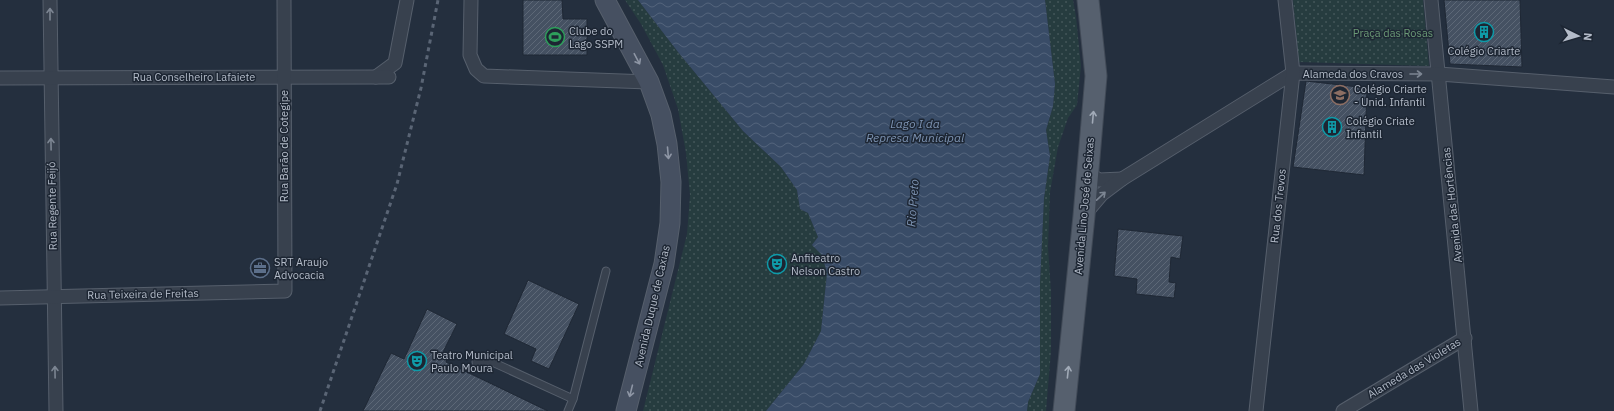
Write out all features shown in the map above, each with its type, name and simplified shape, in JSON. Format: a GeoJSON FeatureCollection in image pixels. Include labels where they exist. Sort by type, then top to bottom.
{"type":"FeatureCollection","features":[{"type":"Feature","properties":{"kind":"main road","name":"Avenida Duque de Caxias"},"geometry":{"type":"LineString","coordinates":[[605,0],[649,82],[661,115],[667,144],[671,182],[670,223],[664,264],[626,411]]}},
{"type":"Feature","properties":{"kind":"main road","name":"Avenida Lino José de Seixas"},"geometry":{"type":"LineString","coordinates":[[1064,411],[1084,216],[1096,76],[1088,0]]}},
{"type":"Feature","properties":{"kind":"street","name":"Rua Regente Feijó"},"geometry":{"type":"LineString","coordinates":[[50,0],[56,411]]}},
{"type":"Feature","properties":{"kind":"street","name":"Rua Barão de Cotegipe"},"geometry":{"type":"LineString","coordinates":[[284,0],[285,291]]}},
{"type":"Feature","properties":{"kind":"street","name":"Rua Conselheiro Lafaiete"},"geometry":{"type":"LineString","coordinates":[[0,78],[382,77],[395,63],[407,0]]}},
{"type":"Feature","properties":{"kind":"street"},"geometry":{"type":"LineString","coordinates":[[471,0],[470,55],[476,69],[484,76],[649,82]]}},
{"type":"Feature","properties":{"kind":"street","name":"Rua dos Trevos"},"geometry":{"type":"LineString","coordinates":[[1256,411],[1293,73],[1285,0]]}},
{"type":"Feature","properties":{"kind":"street","name":"Avenida das Hortências"},"geometry":{"type":"LineString","coordinates":[[1432,0],[1471,411]]}},
{"type":"Feature","properties":{"kind":"street","name":"Alameda dos Cravos"},"geometry":{"type":"LineString","coordinates":[[1084,216],[1102,194],[1122,179],[1293,73],[1438,74],[1614,87]]}},
{"type":"Feature","properties":{"kind":"street","name":"Alameda dos Cravos"},"geometry":{"type":"LineString","coordinates":[[1088,173],[1099,180],[1122,179]]}},
{"type":"Feature","properties":{"kind":"street","name":"Rua Teixeira de Freitas"},"geometry":{"type":"LineString","coordinates":[[0,298],[285,291]]}},
{"type":"Feature","properties":{"kind":"street","name":"Alameda das Violetas"},"geometry":{"type":"LineString","coordinates":[[1343,411],[1465,338]]}},
{"type":"Feature","properties":{"kind":"lane"},"geometry":{"type":"LineString","coordinates":[[568,411],[573,399],[606,271]]}},
{"type":"Feature","properties":{"kind":"lane"},"geometry":{"type":"LineString","coordinates":[[476,362],[490,360],[573,399]]}},
{"type":"Feature","properties":{"kind":"green space"},"geometry":{"type":"Polygon","coordinates":[[[625,0],[638,0],[678,52],[743,131],[781,167],[797,190],[800,209],[808,213],[818,237],[812,245],[822,255],[827,273],[821,331],[804,364],[766,411],[643,411],[687,234],[690,195],[686,153],[678,109],[663,65],[641,24],[625,0]]]}},
{"type":"Feature","properties":{"kind":"green space"},"geometry":{"type":"Polygon","coordinates":[[[1045,0],[1073,0],[1081,66],[1077,105],[1068,118],[1058,147],[1050,192],[1048,247],[1051,292],[1051,351],[1046,411],[1027,411],[1028,402],[1040,374],[1040,283],[1044,198],[1050,156],[1046,130],[1053,106],[1055,84],[1045,0]]]}},
{"type":"Feature","properties":{"kind":"green space","name":"Praça das Rosas"},"geometry":{"type":"Polygon","coordinates":[[[1293,0],[1423,0],[1429,66],[1299,62],[1293,0]]]}},
{"type":"Feature","properties":{"kind":"water","name":"Lago I da Represa Municipal"},"geometry":{"type":"Polygon","coordinates":[[[638,0],[1045,0],[1055,84],[1053,106],[1046,130],[1050,156],[1044,198],[1040,283],[1040,374],[1028,402],[1027,411],[766,411],[804,364],[821,331],[827,273],[822,255],[812,245],[818,237],[808,213],[800,209],[797,190],[781,167],[743,131],[678,52],[638,0]]]}},
{"type":"Feature","properties":{"kind":"building","name":"Clube do Lago SSPM"},"geometry":{"type":"Polygon","coordinates":[[[523,0],[562,0],[563,19],[587,19],[587,55],[523,55],[523,0]]]}},
{"type":"Feature","properties":{"kind":"building","name":"Colégio Criarte"},"geometry":{"type":"Polygon","coordinates":[[[1444,0],[1520,0],[1522,67],[1450,64],[1444,0]]]}},
{"type":"Feature","properties":{"kind":"building","name":"Colégio Criate Infantil"},"geometry":{"type":"Polygon","coordinates":[[[1306,81],[1367,88],[1364,175],[1293,167],[1306,81]]]}},
{"type":"Feature","properties":{"kind":"building"},"geometry":{"type":"Polygon","coordinates":[[[1118,229],[1183,236],[1180,259],[1171,257],[1169,282],[1176,283],[1174,298],[1136,294],[1137,279],[1114,276],[1118,229]]]}},
{"type":"Feature","properties":{"kind":"building"},"geometry":{"type":"Polygon","coordinates":[[[528,280],[579,304],[549,369],[531,361],[536,349],[504,334],[528,280]]]}},
{"type":"Feature","properties":{"kind":"building","name":"Teatro Municipal Paulo Moura"},"geometry":{"type":"Polygon","coordinates":[[[427,309],[457,324],[441,356],[447,359],[446,362],[548,411],[363,411],[391,353],[404,359],[427,309]]]}},
{"type":"Feature","properties":{"kind":"railway"},"geometry":{"type":"LineString","coordinates":[[320,411],[397,184],[421,88],[438,0]]}},
{"type":"Feature","properties":{"kind":"place","name":"Colégio Criarte"},"geometry":{"type":"Point","coordinates":[1484,32]}},
{"type":"Feature","properties":{"kind":"place","name":"Clube do Lago SSPM"},"geometry":{"type":"Point","coordinates":[555,37]}},
{"type":"Feature","properties":{"kind":"place","name":"Colégio Criarte - Unid. Infantil"},"geometry":{"type":"Point","coordinates":[1340,95]}},
{"type":"Feature","properties":{"kind":"place","name":"Colégio Criate Infantil"},"geometry":{"type":"Point","coordinates":[1332,127]}},
{"type":"Feature","properties":{"kind":"place","name":"Anfiteatro Nelson Castro"},"geometry":{"type":"Point","coordinates":[777,264]}},
{"type":"Feature","properties":{"kind":"place","name":"SRT Araujo Advocacia"},"geometry":{"type":"Point","coordinates":[260,268]}},
{"type":"Feature","properties":{"kind":"place","name":"Teatro Municipal Paulo Moura"},"geometry":{"type":"Point","coordinates":[417,361]}},
{"type":"Feature","properties":{"kind":"water label","name":"Rio Preto"},"geometry":{"type":"Point","coordinates":[913,203]}}]}
